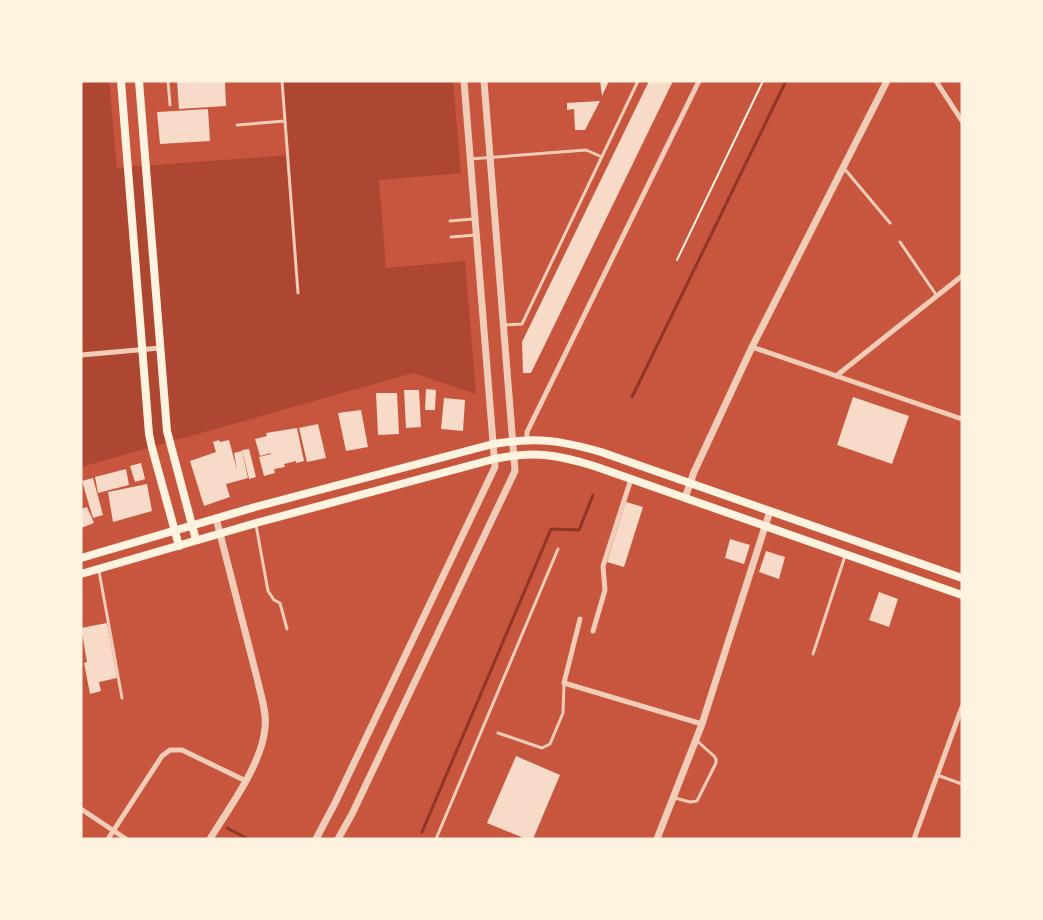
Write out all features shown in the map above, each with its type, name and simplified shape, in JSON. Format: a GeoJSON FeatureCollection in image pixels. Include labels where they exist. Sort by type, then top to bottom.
{"type":"FeatureCollection","features":[{"type":"Feature","properties":{"kind":"main road"},"geometry":{"type":"LineString","coordinates":[[121,81],[147,416],[152,448],[179,546]]}},
{"type":"Feature","properties":{"kind":"main road"},"geometry":{"type":"LineString","coordinates":[[139,81],[167,431],[196,540]]}},
{"type":"Feature","properties":{"kind":"main road"},"geometry":{"type":"LineString","coordinates":[[527,439],[527,454]]}},
{"type":"Feature","properties":{"kind":"main road"},"geometry":{"type":"LineString","coordinates":[[81,558],[216,518],[493,444],[527,439],[576,445],[962,578]]}},
{"type":"Feature","properties":{"kind":"main road"},"geometry":{"type":"LineString","coordinates":[[81,574],[220,533],[494,459],[514,455],[544,454],[594,466],[962,595]]}},
{"type":"Feature","properties":{"kind":"main road"},"geometry":{"type":"LineString","coordinates":[[888,569],[894,554]]}},
{"type":"Feature","properties":{"kind":"street"},"geometry":{"type":"LineString","coordinates":[[316,839],[495,467],[464,81]]}},
{"type":"Feature","properties":{"kind":"street"},"geometry":{"type":"LineString","coordinates":[[338,839],[515,471],[484,81]]}},
{"type":"Feature","properties":{"kind":"street"},"geometry":{"type":"LineString","coordinates":[[527,439],[527,432],[532,421],[699,81]]}},
{"type":"Feature","properties":{"kind":"street"},"geometry":{"type":"LineString","coordinates":[[685,498],[694,472],[752,347],[887,81]]}},
{"type":"Feature","properties":{"kind":"street"},"geometry":{"type":"LineString","coordinates":[[936,81],[962,121]]}},
{"type":"Feature","properties":{"kind":"street"},"geometry":{"type":"LineString","coordinates":[[836,376],[962,276]]}},
{"type":"Feature","properties":{"kind":"street"},"geometry":{"type":"LineString","coordinates":[[752,347],[962,419]]}},
{"type":"Feature","properties":{"kind":"street"},"geometry":{"type":"LineString","coordinates":[[81,355],[160,348]]}},
{"type":"Feature","properties":{"kind":"street"},"geometry":{"type":"LineString","coordinates":[[593,631],[605,590],[603,567],[631,479]]}},
{"type":"Feature","properties":{"kind":"street"},"geometry":{"type":"LineString","coordinates":[[657,839],[702,724],[770,511]]}},
{"type":"Feature","properties":{"kind":"street"},"geometry":{"type":"LineString","coordinates":[[210,839],[246,781],[261,747],[265,727],[258,682],[216,518]]}},
{"type":"Feature","properties":{"kind":"street"},"geometry":{"type":"LineString","coordinates":[[580,619],[564,683],[702,724]]}},
{"type":"Feature","properties":{"kind":"street"},"geometry":{"type":"LineString","coordinates":[[914,839],[962,707]]}},
{"type":"Feature","properties":{"kind":"street"},"geometry":{"type":"LineString","coordinates":[[108,839],[162,756],[170,750],[182,750],[246,781]]}},
{"type":"Feature","properties":{"kind":"street"},"geometry":{"type":"LineString","coordinates":[[81,809],[126,839]]}},
{"type":"Feature","properties":{"kind":"lane"},"geometry":{"type":"LineString","coordinates":[[168,81],[170,105]]}},
{"type":"Feature","properties":{"kind":"lane"},"geometry":{"type":"LineString","coordinates":[[282,81],[298,293]]}},
{"type":"Feature","properties":{"kind":"lane"},"geometry":{"type":"LineString","coordinates":[[504,325],[522,324],[638,81]]}},
{"type":"Feature","properties":{"kind":"lane"},"geometry":{"type":"LineString","coordinates":[[237,125],[285,121]]}},
{"type":"Feature","properties":{"kind":"lane"},"geometry":{"type":"LineString","coordinates":[[470,159],[586,150],[602,157]]}},
{"type":"Feature","properties":{"kind":"lane"},"geometry":{"type":"LineString","coordinates":[[843,167],[890,223]]}},
{"type":"Feature","properties":{"kind":"lane"},"geometry":{"type":"LineString","coordinates":[[450,221],[475,219]]}},
{"type":"Feature","properties":{"kind":"lane"},"geometry":{"type":"LineString","coordinates":[[451,237],[476,236]]}},
{"type":"Feature","properties":{"kind":"lane"},"geometry":{"type":"LineString","coordinates":[[900,242],[937,296]]}},
{"type":"Feature","properties":{"kind":"lane"},"geometry":{"type":"LineString","coordinates":[[256,523],[268,591],[273,600],[280,603],[287,629]]}},
{"type":"Feature","properties":{"kind":"lane"},"geometry":{"type":"LineString","coordinates":[[436,839],[558,549]]}},
{"type":"Feature","properties":{"kind":"lane"},"geometry":{"type":"LineString","coordinates":[[813,654],[845,554]]}},
{"type":"Feature","properties":{"kind":"lane"},"geometry":{"type":"LineString","coordinates":[[98,569],[122,698]]}},
{"type":"Feature","properties":{"kind":"lane"},"geometry":{"type":"LineString","coordinates":[[498,733],[542,747],[550,744],[563,713],[564,683]]}},
{"type":"Feature","properties":{"kind":"lane"},"geometry":{"type":"LineString","coordinates":[[673,797],[690,802],[698,801],[716,763],[714,756],[696,740]]}},
{"type":"Feature","properties":{"kind":"lane"},"geometry":{"type":"LineString","coordinates":[[937,775],[962,784]]}},
{"type":"Feature","properties":{"kind":"path"},"geometry":{"type":"LineString","coordinates":[[677,260],[763,81]]}},
{"type":"Feature","properties":{"kind":"shaded area"},"geometry":{"type":"Polygon","coordinates":[[[81,81],[109,81],[117,168],[289,155],[282,81],[453,81],[461,173],[379,180],[386,268],[465,261],[476,394],[413,373],[81,467],[81,81]]]}},
{"type":"Feature","properties":{"kind":"building"},"geometry":{"type":"Polygon","coordinates":[[[177,81],[225,81],[226,106],[179,109],[177,81]]]}},
{"type":"Feature","properties":{"kind":"building"},"geometry":{"type":"Polygon","coordinates":[[[600,81],[609,81],[602,96],[600,81]]]}},
{"type":"Feature","properties":{"kind":"building"},"geometry":{"type":"Polygon","coordinates":[[[649,81],[673,81],[531,373],[523,373],[522,342],[649,81]]]}},
{"type":"Feature","properties":{"kind":"building"},"geometry":{"type":"Polygon","coordinates":[[[600,101],[585,130],[575,130],[574,109],[567,110],[567,103],[600,101]]]}},
{"type":"Feature","properties":{"kind":"building"},"geometry":{"type":"Polygon","coordinates":[[[208,109],[210,141],[160,144],[157,112],[208,109]]]}},
{"type":"Feature","properties":{"kind":"building"},"geometry":{"type":"Polygon","coordinates":[[[426,389],[436,390],[435,410],[425,410],[426,389]]]}},
{"type":"Feature","properties":{"kind":"building"},"geometry":{"type":"Polygon","coordinates":[[[404,390],[419,390],[421,427],[406,428],[404,390]]]}},
{"type":"Feature","properties":{"kind":"building"},"geometry":{"type":"Polygon","coordinates":[[[376,393],[397,393],[399,434],[378,435],[376,393]]]}},
{"type":"Feature","properties":{"kind":"building"},"geometry":{"type":"Polygon","coordinates":[[[853,397],[909,416],[892,464],[837,445],[853,397]]]}},
{"type":"Feature","properties":{"kind":"building"},"geometry":{"type":"Polygon","coordinates":[[[444,398],[465,400],[463,431],[441,429],[444,398]]]}},
{"type":"Feature","properties":{"kind":"building"},"geometry":{"type":"Polygon","coordinates":[[[361,410],[368,447],[346,451],[338,413],[361,410]]]}},
{"type":"Feature","properties":{"kind":"building"},"geometry":{"type":"Polygon","coordinates":[[[318,424],[326,458],[307,462],[299,428],[318,424]]]}},
{"type":"Feature","properties":{"kind":"building"},"geometry":{"type":"Polygon","coordinates":[[[297,428],[304,461],[284,464],[285,467],[274,469],[275,473],[264,476],[259,457],[271,453],[260,456],[255,439],[267,436],[266,433],[297,428]]]}},
{"type":"Feature","properties":{"kind":"building"},"geometry":{"type":"Polygon","coordinates":[[[219,440],[220,442],[229,440],[237,470],[234,453],[242,451],[248,478],[226,484],[230,497],[204,506],[190,461],[216,452],[213,442],[219,440]]]}},
{"type":"Feature","properties":{"kind":"building"},"geometry":{"type":"Polygon","coordinates":[[[249,449],[256,477],[249,479],[242,450],[249,449]]]}},
{"type":"Feature","properties":{"kind":"building"},"geometry":{"type":"Polygon","coordinates":[[[141,463],[145,479],[135,482],[130,466],[141,463]]]}},
{"type":"Feature","properties":{"kind":"building"},"geometry":{"type":"Polygon","coordinates":[[[126,469],[129,485],[98,493],[95,477],[126,469]]]}},
{"type":"Feature","properties":{"kind":"building"},"geometry":{"type":"Polygon","coordinates":[[[93,478],[103,515],[93,518],[82,481],[93,478]]]}},
{"type":"Feature","properties":{"kind":"building"},"geometry":{"type":"Polygon","coordinates":[[[147,484],[152,511],[113,522],[108,492],[147,484]]]}},
{"type":"Feature","properties":{"kind":"building"},"geometry":{"type":"Polygon","coordinates":[[[626,502],[643,507],[624,567],[607,562],[626,502]]]}},
{"type":"Feature","properties":{"kind":"building"},"geometry":{"type":"Polygon","coordinates":[[[87,507],[94,523],[81,528],[81,509],[87,507]]]}},
{"type":"Feature","properties":{"kind":"building"},"geometry":{"type":"Polygon","coordinates":[[[730,539],[750,545],[744,564],[725,558],[730,539]]]}},
{"type":"Feature","properties":{"kind":"building"},"geometry":{"type":"Polygon","coordinates":[[[766,551],[785,557],[779,579],[759,572],[766,551]]]}},
{"type":"Feature","properties":{"kind":"building"},"geometry":{"type":"Polygon","coordinates":[[[879,592],[898,599],[889,627],[869,620],[879,592]]]}},
{"type":"Feature","properties":{"kind":"building"},"geometry":{"type":"Polygon","coordinates":[[[107,623],[117,678],[99,682],[101,691],[90,694],[81,628],[107,623]]]}},
{"type":"Feature","properties":{"kind":"building"},"geometry":{"type":"Polygon","coordinates":[[[516,756],[560,775],[533,839],[526,839],[487,823],[516,756]]]}},
{"type":"Feature","properties":{"kind":"waterway"},"geometry":{"type":"LineString","coordinates":[[632,397],[786,81]]}},
{"type":"Feature","properties":{"kind":"waterway"},"geometry":{"type":"LineString","coordinates":[[422,832],[551,529],[579,530],[593,495]]}},
{"type":"Feature","properties":{"kind":"waterway"},"geometry":{"type":"LineString","coordinates":[[227,828],[248,839]]}}]}
